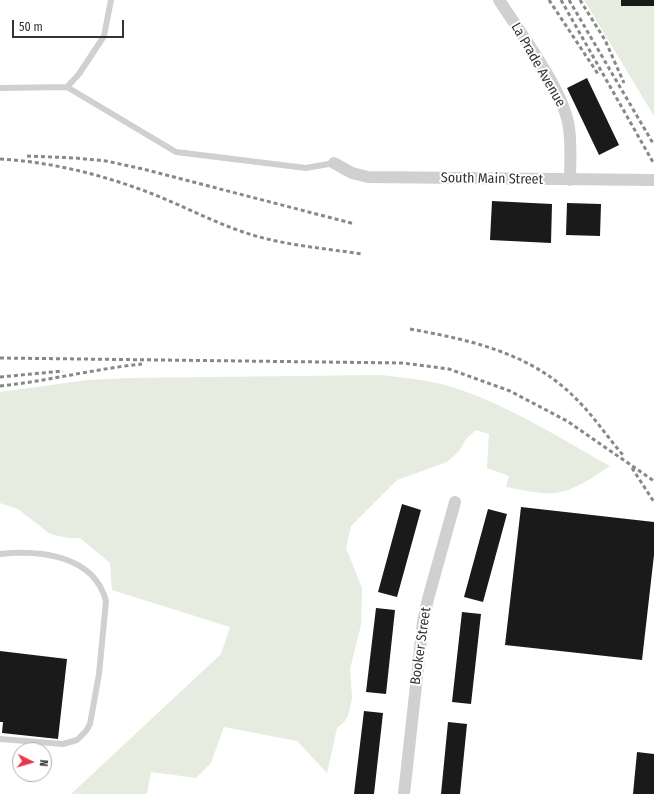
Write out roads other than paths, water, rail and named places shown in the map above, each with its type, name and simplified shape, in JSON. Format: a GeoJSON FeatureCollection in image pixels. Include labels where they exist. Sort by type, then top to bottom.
{"type":"FeatureCollection","features":[{"type":"Feature","properties":{"kind":"street","name":"La Prade Avenue"},"geometry":{"type":"LineString","coordinates":[[500,0],[562,103],[568,123],[570,139],[570,180]]}},
{"type":"Feature","properties":{"kind":"street","name":"South Main Street"},"geometry":{"type":"LineString","coordinates":[[334,164],[352,173],[368,177],[654,180]]}},
{"type":"Feature","properties":{"kind":"street","name":"Booker Street"},"geometry":{"type":"LineString","coordinates":[[404,794],[428,598],[455,502]]}},
{"type":"Feature","properties":{"kind":"lane"},"geometry":{"type":"LineString","coordinates":[[67,87],[79,74],[104,36],[111,0]]}},
{"type":"Feature","properties":{"kind":"lane"},"geometry":{"type":"LineString","coordinates":[[0,88],[67,87],[176,152],[306,168],[334,164]]}},
{"type":"Feature","properties":{"kind":"lane"},"geometry":{"type":"LineString","coordinates":[[0,554],[17,552],[40,553],[59,557],[76,564],[97,579],[106,601],[99,674],[90,724],[86,731],[77,740],[63,744],[0,739]]}},
{"type":"Feature","properties":{"kind":"railway"},"geometry":{"type":"LineString","coordinates":[[549,0],[598,74]]}},
{"type":"Feature","properties":{"kind":"railway"},"geometry":{"type":"LineString","coordinates":[[561,0],[654,164]]}},
{"type":"Feature","properties":{"kind":"railway"},"geometry":{"type":"LineString","coordinates":[[569,0],[654,145]]}},
{"type":"Feature","properties":{"kind":"railway"},"geometry":{"type":"LineString","coordinates":[[580,0],[605,40],[624,83]]}},
{"type":"Feature","properties":{"kind":"railway"},"geometry":{"type":"LineString","coordinates":[[27,156],[106,161],[143,169],[355,224]]}},
{"type":"Feature","properties":{"kind":"railway"},"geometry":{"type":"LineString","coordinates":[[0,159],[18,160],[72,169],[107,178],[155,195],[243,232],[272,240],[302,246],[362,254]]}},
{"type":"Feature","properties":{"kind":"railway"},"geometry":{"type":"LineString","coordinates":[[410,329],[458,339],[503,352],[545,373],[582,405],[623,455]]}},
{"type":"Feature","properties":{"kind":"railway"},"geometry":{"type":"LineString","coordinates":[[0,358],[403,363],[449,369],[510,391],[567,421],[654,481]]}},
{"type":"Feature","properties":{"kind":"railway"},"geometry":{"type":"LineString","coordinates":[[0,386],[142,364]]}},
{"type":"Feature","properties":{"kind":"railway"},"geometry":{"type":"LineString","coordinates":[[0,377],[63,371]]}},
{"type":"Feature","properties":{"kind":"railway"},"geometry":{"type":"LineString","coordinates":[[632,468],[654,502]]}}]}
